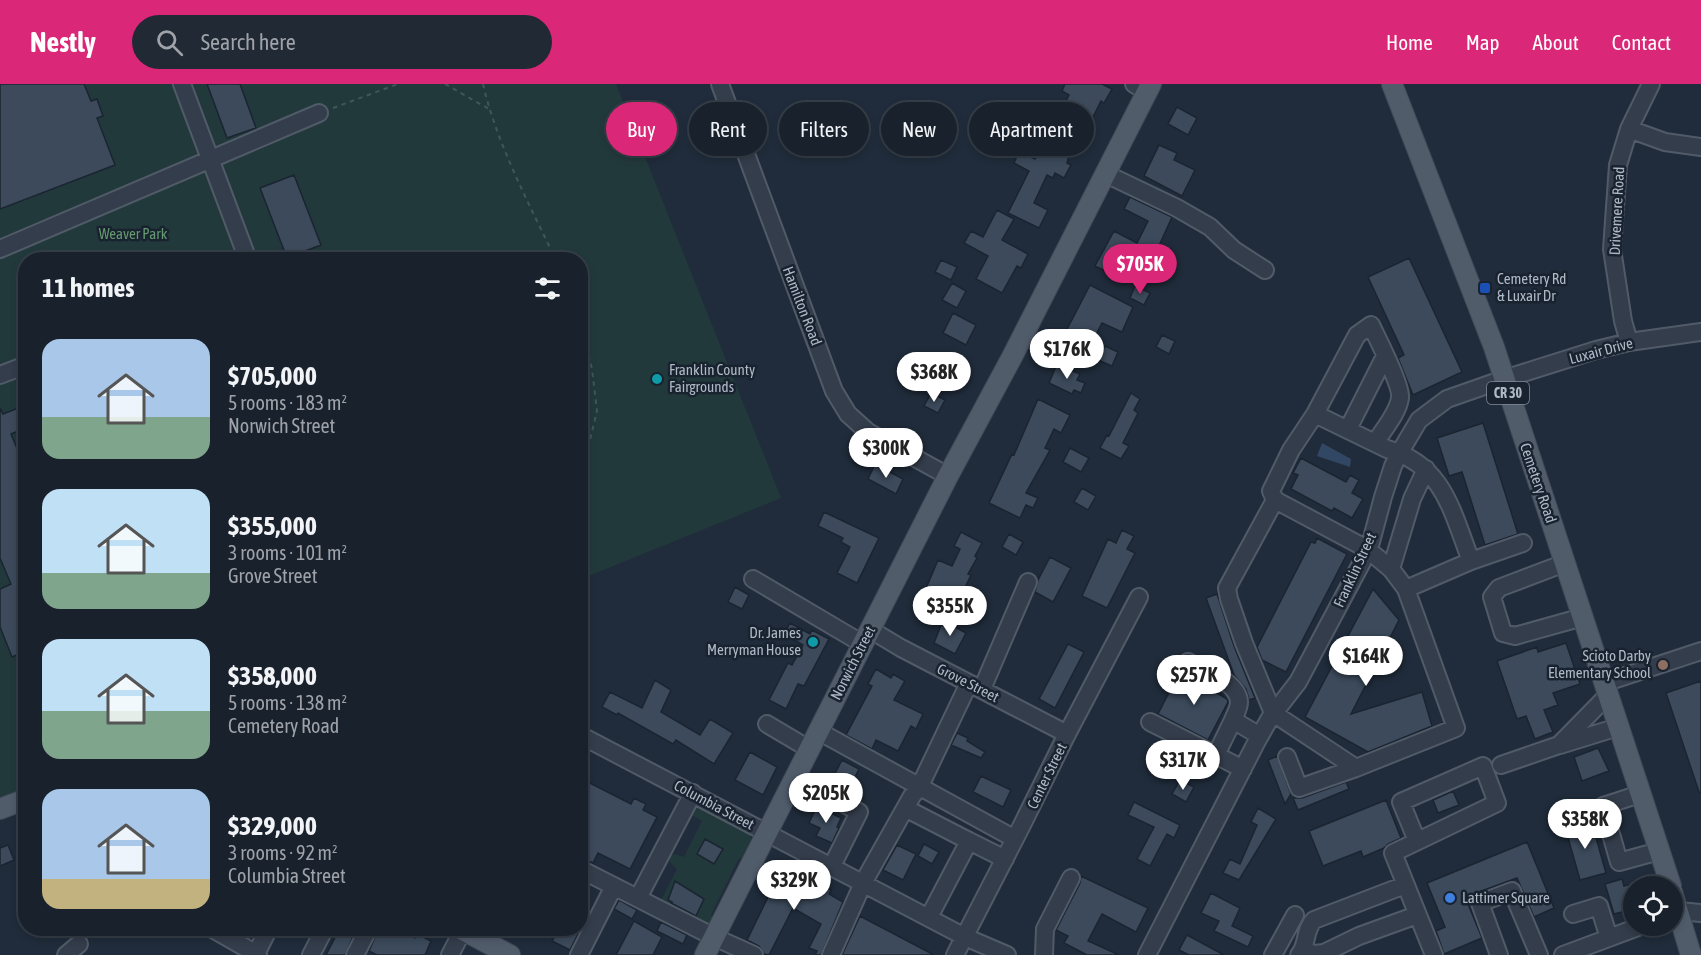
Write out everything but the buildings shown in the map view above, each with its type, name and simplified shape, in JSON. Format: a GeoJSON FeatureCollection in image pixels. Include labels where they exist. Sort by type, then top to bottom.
{"type":"FeatureCollection","features":[{"type":"Feature","properties":{"kind":"main road","name":"Cemetery Road"},"geometry":{"type":"LineString","coordinates":[[1392,84],[1473,292],[1504,379],[1667,876]]}},
{"type":"Feature","properties":{"kind":"main road","name":"Norwich Street"},"geometry":{"type":"LineString","coordinates":[[705,955],[948,476],[1106,174],[1144,87]]}},
{"type":"Feature","properties":{"kind":"main road"},"geometry":{"type":"LineString","coordinates":[[0,809],[18,803]]}},
{"type":"Feature","properties":{"kind":"main road"},"geometry":{"type":"LineString","coordinates":[[1683,930],[1691,955]]}},
{"type":"Feature","properties":{"kind":"main road"},"geometry":{"type":"LineString","coordinates":[[475,936],[510,955]]}},
{"type":"Feature","properties":{"kind":"street"},"geometry":{"type":"LineString","coordinates":[[182,84],[245,252]]}},
{"type":"Feature","properties":{"kind":"street","name":"Hamilton Road"},"geometry":{"type":"LineString","coordinates":[[720,84],[834,392],[848,414],[868,432],[948,476]]}},
{"type":"Feature","properties":{"kind":"street","name":"Drivemere Road"},"geometry":{"type":"LineString","coordinates":[[1629,342],[1623,321],[1612,249],[1618,165],[1629,129],[1651,84]]}},
{"type":"Feature","properties":{"kind":"street"},"geometry":{"type":"LineString","coordinates":[[0,249],[319,113]]}},
{"type":"Feature","properties":{"kind":"street"},"geometry":{"type":"LineString","coordinates":[[1629,129],[1665,142],[1701,147]]}},
{"type":"Feature","properties":{"kind":"street"},"geometry":{"type":"LineString","coordinates":[[1106,174],[1177,208],[1210,227],[1234,250],[1265,270]]}},
{"type":"Feature","properties":{"kind":"street"},"geometry":{"type":"LineString","coordinates":[[1287,757],[1299,788],[1456,728],[1406,589],[1391,569],[1368,549],[1275,500],[1271,491],[1291,450],[1315,414],[1357,335],[1371,325],[1401,397],[1375,443]]}},
{"type":"Feature","properties":{"kind":"street","name":"Luxair Drive"},"geometry":{"type":"LineString","coordinates":[[1504,379],[1629,342],[1701,332]]}},
{"type":"Feature","properties":{"kind":"street"},"geometry":{"type":"LineString","coordinates":[[1348,429],[1385,356]]}},
{"type":"Feature","properties":{"kind":"street"},"geometry":{"type":"LineString","coordinates":[[0,375],[18,368]]}},
{"type":"Feature","properties":{"kind":"street","name":"Franklin Street"},"geometry":{"type":"LineString","coordinates":[[1147,955],[1260,736],[1308,665],[1368,549],[1393,466],[1419,420],[1447,399],[1504,379]]}},
{"type":"Feature","properties":{"kind":"street"},"geometry":{"type":"LineString","coordinates":[[1315,414],[1375,443],[1400,452],[1426,469],[1442,487],[1471,561]]}},
{"type":"Feature","properties":{"kind":"street"},"geometry":{"type":"LineString","coordinates":[[1391,569],[1412,499],[1426,469]]}},
{"type":"Feature","properties":{"kind":"street"},"geometry":{"type":"LineString","coordinates":[[1275,500],[1227,588],[1229,599],[1244,643],[1274,713],[1356,768]]}},
{"type":"Feature","properties":{"kind":"street"},"geometry":{"type":"LineString","coordinates":[[1406,589],[1471,561],[1523,543]]}},
{"type":"Feature","properties":{"kind":"street"},"geometry":{"type":"LineString","coordinates":[[1565,563],[1499,588],[1492,597],[1503,633],[1515,636],[1583,617]]}},
{"type":"Feature","properties":{"kind":"street","name":"Grove Street"},"geometry":{"type":"LineString","coordinates":[[753,579],[867,637],[901,648],[1067,734]]}},
{"type":"Feature","properties":{"kind":"street"},"geometry":{"type":"LineString","coordinates":[[831,955],[863,882],[912,796],[919,788],[1028,582]]}},
{"type":"Feature","properties":{"kind":"street","name":"Center Street"},"geometry":{"type":"LineString","coordinates":[[955,955],[1139,597]]}},
{"type":"Feature","properties":{"kind":"street"},"geometry":{"type":"LineString","coordinates":[[1559,745],[1606,689],[1701,651]]}},
{"type":"Feature","properties":{"kind":"street"},"geometry":{"type":"LineString","coordinates":[[1188,662],[1230,684],[1240,704],[1216,755]]}},
{"type":"Feature","properties":{"kind":"street"},"geometry":{"type":"LineString","coordinates":[[1233,720],[1260,736]]}},
{"type":"Feature","properties":{"kind":"street"},"geometry":{"type":"LineString","coordinates":[[1150,722],[1243,769]]}},
{"type":"Feature","properties":{"kind":"street"},"geometry":{"type":"LineString","coordinates":[[767,724],[809,749]]}},
{"type":"Feature","properties":{"kind":"street"},"geometry":{"type":"LineString","coordinates":[[1501,765],[1618,727]]}},
{"type":"Feature","properties":{"kind":"street"},"geometry":{"type":"LineString","coordinates":[[818,731],[1015,839]]}},
{"type":"Feature","properties":{"kind":"street","name":"Columbia Street"},"geometry":{"type":"LineString","coordinates":[[588,739],[965,937],[1008,955]]}},
{"type":"Feature","properties":{"kind":"street"},"geometry":{"type":"LineString","coordinates":[[1417,841],[1401,802],[1483,766],[1497,803],[1393,853],[1434,955]]}},
{"type":"Feature","properties":{"kind":"street"},"geometry":{"type":"LineString","coordinates":[[821,791],[859,812],[832,866]]}},
{"type":"Feature","properties":{"kind":"street"},"geometry":{"type":"LineString","coordinates":[[638,898],[693,793]]}},
{"type":"Feature","properties":{"kind":"street"},"geometry":{"type":"LineString","coordinates":[[1640,794],[1603,806],[1619,862],[1659,852]]}},
{"type":"Feature","properties":{"kind":"street"},"geometry":{"type":"LineString","coordinates":[[905,808],[1005,859]]}},
{"type":"Feature","properties":{"kind":"street"},"geometry":{"type":"LineString","coordinates":[[929,917],[969,840]]}},
{"type":"Feature","properties":{"kind":"street"},"geometry":{"type":"LineString","coordinates":[[588,873],[754,955]]}},
{"type":"Feature","properties":{"kind":"street"},"geometry":{"type":"LineString","coordinates":[[1044,955],[1045,929],[1071,878]]}},
{"type":"Feature","properties":{"kind":"street"},"geometry":{"type":"LineString","coordinates":[[1404,885],[1314,920],[1308,926],[1301,953],[1324,953],[1359,936],[1417,915]]}},
{"type":"Feature","properties":{"kind":"street"},"geometry":{"type":"LineString","coordinates":[[579,955],[614,886]]}},
{"type":"Feature","properties":{"kind":"street"},"geometry":{"type":"LineString","coordinates":[[1499,955],[1480,903],[1512,891],[1539,955]]}},
{"type":"Feature","properties":{"kind":"street"},"geometry":{"type":"LineString","coordinates":[[1573,914],[1599,906],[1609,938]]}},
{"type":"Feature","properties":{"kind":"street"},"geometry":{"type":"LineString","coordinates":[[1683,908],[1701,913]]}},
{"type":"Feature","properties":{"kind":"street"},"geometry":{"type":"LineString","coordinates":[[1274,955],[1295,915]]}},
{"type":"Feature","properties":{"kind":"street"},"geometry":{"type":"LineString","coordinates":[[1563,955],[1623,933]]}},
{"type":"Feature","properties":{"kind":"street"},"geometry":{"type":"LineString","coordinates":[[225,936],[257,954],[265,936]]}},
{"type":"Feature","properties":{"kind":"street"},"geometry":{"type":"LineString","coordinates":[[311,955],[321,936]]}},
{"type":"Feature","properties":{"kind":"street"},"geometry":{"type":"LineString","coordinates":[[355,955],[365,936]]}},
{"type":"Feature","properties":{"kind":"street"},"geometry":{"type":"LineString","coordinates":[[450,955],[459,936]]}},
{"type":"Feature","properties":{"kind":"path"},"geometry":{"type":"LineString","coordinates":[[319,113],[398,84]]}},
{"type":"Feature","properties":{"kind":"path"},"geometry":{"type":"LineString","coordinates":[[445,84],[489,110]]}},
{"type":"Feature","properties":{"kind":"path"},"geometry":{"type":"LineString","coordinates":[[483,84],[489,110],[552,252]]}},
{"type":"Feature","properties":{"kind":"path"},"geometry":{"type":"LineString","coordinates":[[588,353],[597,411],[588,448]]}},
{"type":"Feature","properties":{"kind":"green space","name":"Franklin County Fairgrounds"},"geometry":{"type":"Polygon","coordinates":[[[0,84],[616,84],[623,102],[606,102],[606,156],[645,156],[781,498],[588,576],[588,252],[18,252],[18,802],[0,809],[0,84]]]}},
{"type":"Feature","properties":{"kind":"green space"},"geometry":{"type":"Polygon","coordinates":[[[697,805],[748,832],[751,839],[748,852],[744,859],[739,858],[711,915],[714,919],[708,925],[699,923],[697,918],[661,900],[677,869],[670,862],[670,856],[675,854],[684,857],[702,821],[690,814],[697,805]]]}},
{"type":"Feature","properties":{"kind":"water"},"geometry":{"type":"Polygon","coordinates":[[[1322,443],[1351,459],[1350,467],[1317,456],[1322,443]]]}},
{"type":"Feature","properties":{"kind":"place","name":"Cemetery Rd & Luxair Dr"},"geometry":{"type":"Point","coordinates":[1485,288]}},
{"type":"Feature","properties":{"kind":"place","name":"Franklin County Fairgrounds"},"geometry":{"type":"Point","coordinates":[657,379]}},
{"type":"Feature","properties":{"kind":"place","name":"Dr. James Merryman House"},"geometry":{"type":"Point","coordinates":[813,642]}},
{"type":"Feature","properties":{"kind":"place","name":"Scioto Darby Elementary School"},"geometry":{"type":"Point","coordinates":[1663,665]}},
{"type":"Feature","properties":{"kind":"place","name":"Lattimer Square"},"geometry":{"type":"Point","coordinates":[1450,898]}},
{"type":"Feature","properties":{"kind":"park label","name":"Weaver Park"},"geometry":{"type":"Point","coordinates":[133,234]}}]}
